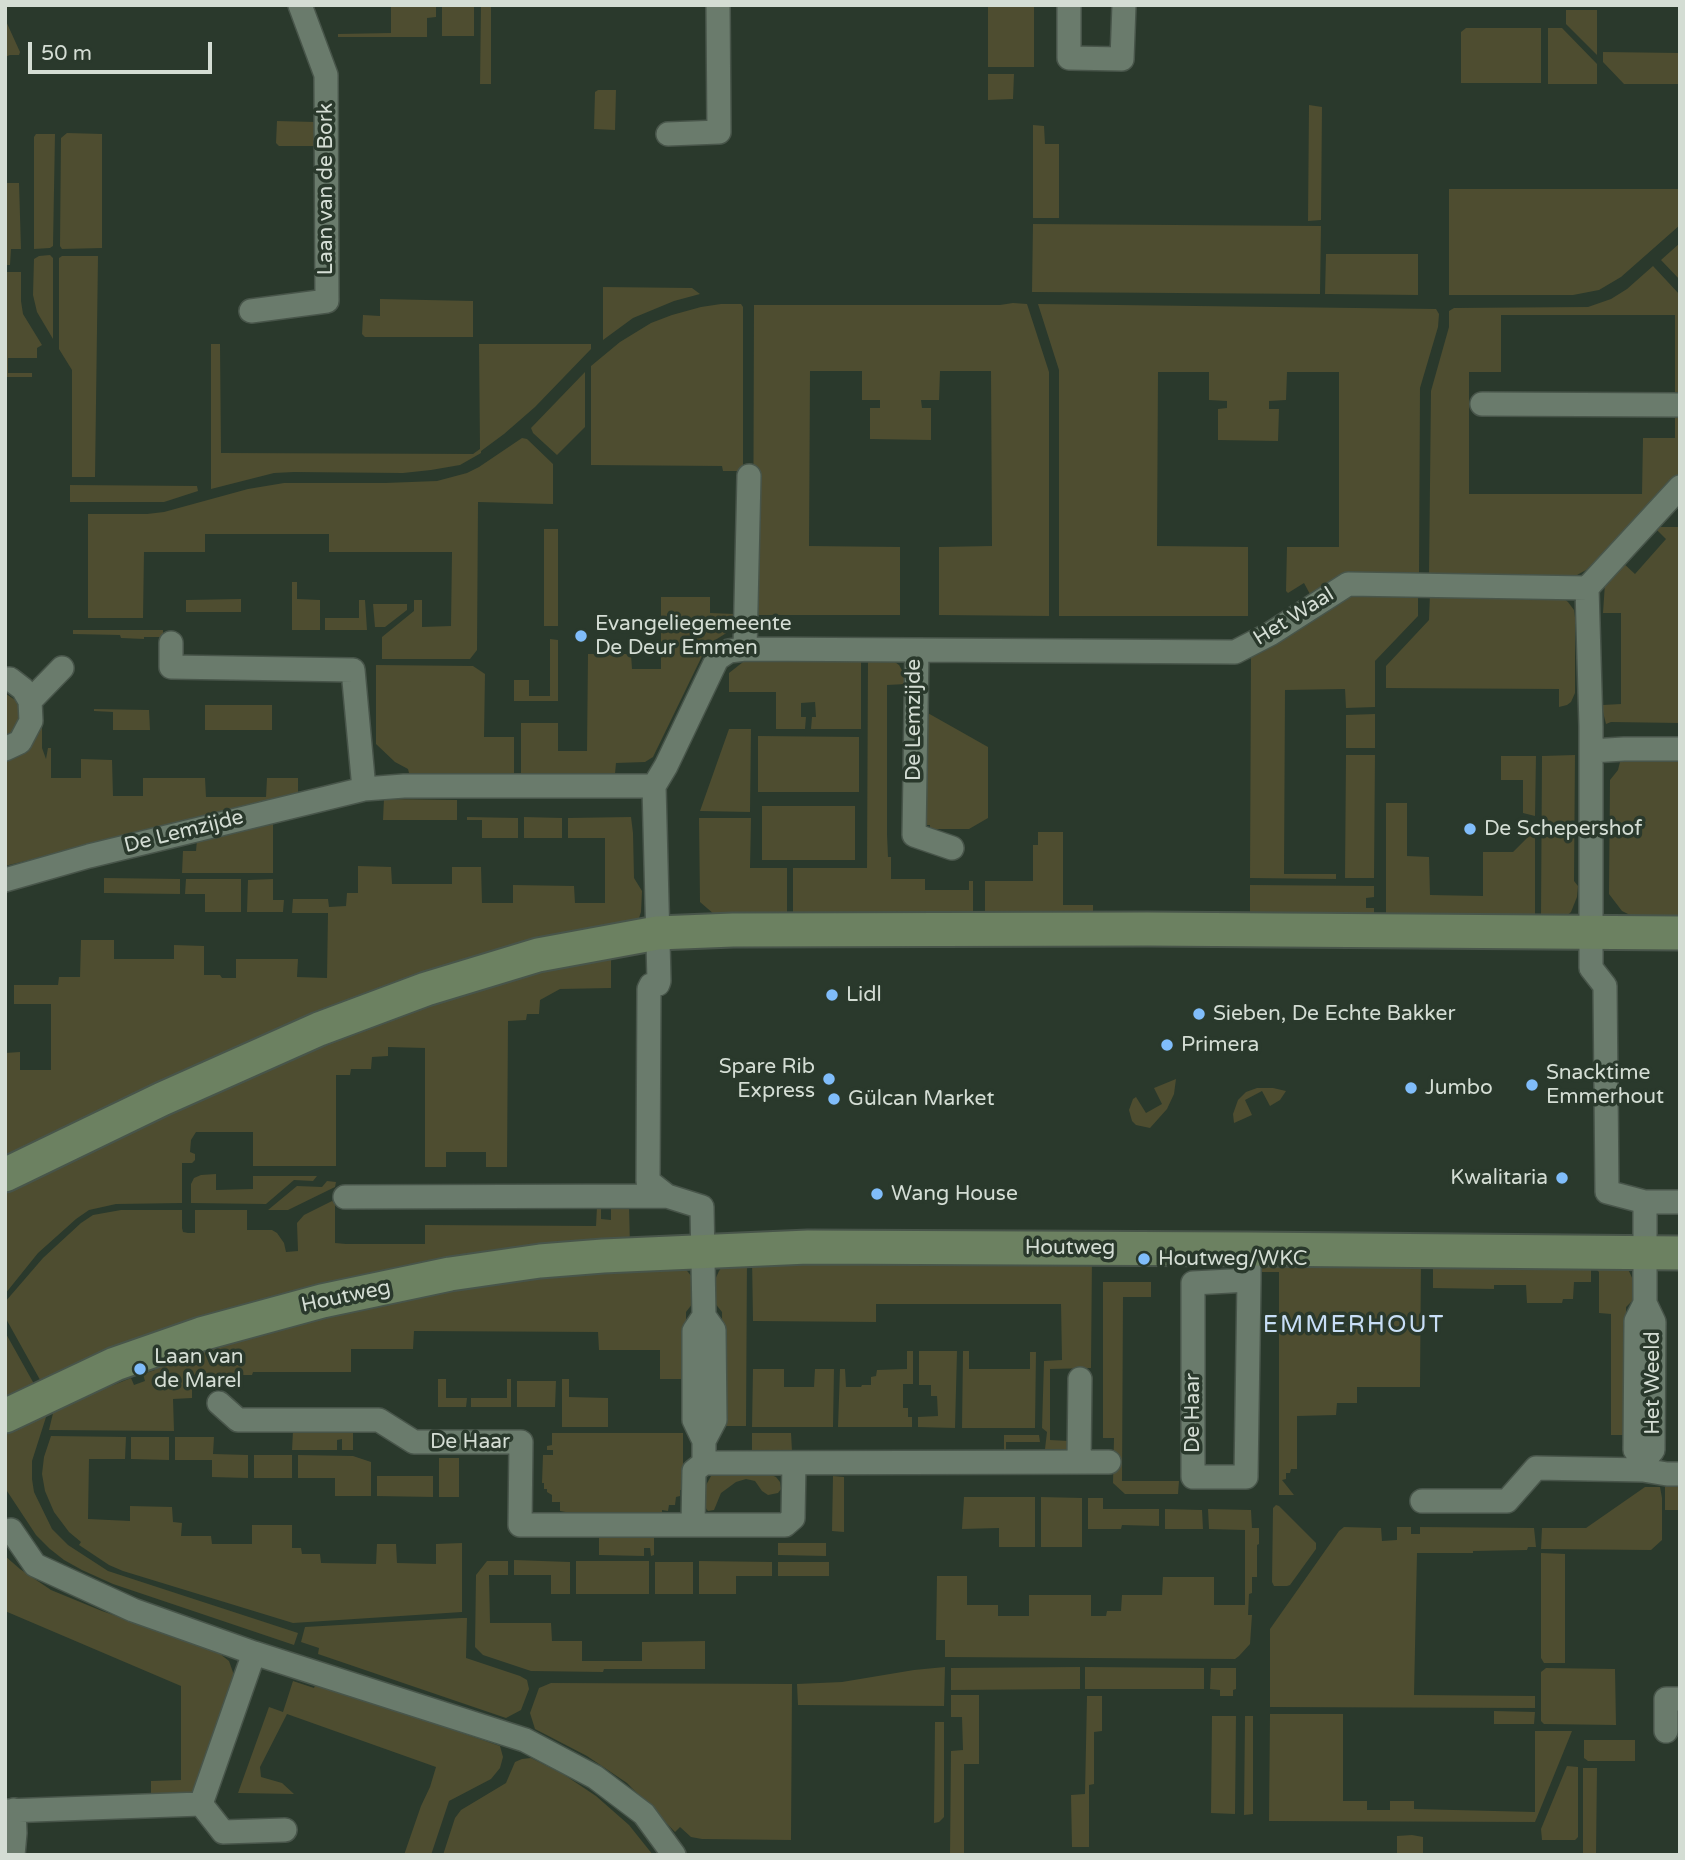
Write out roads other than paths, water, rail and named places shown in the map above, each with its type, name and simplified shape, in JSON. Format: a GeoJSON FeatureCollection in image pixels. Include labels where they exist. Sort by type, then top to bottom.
{"type":"FeatureCollection","features":[{"type":"Feature","properties":{"kind":"street","name":"Laan van de Bork"},"geometry":{"type":"LineString","coordinates":[[251,311],[327,301],[326,75],[300,5]]}},
{"type":"Feature","properties":{"kind":"street"},"geometry":{"type":"LineString","coordinates":[[668,134],[719,132],[718,5]]}},
{"type":"Feature","properties":{"kind":"street"},"geometry":{"type":"LineString","coordinates":[[1069,5],[1069,58],[1122,59],[1124,5]]}},
{"type":"Feature","properties":{"kind":"street"},"geometry":{"type":"LineString","coordinates":[[1482,404],[1680,405]]}},
{"type":"Feature","properties":{"kind":"street"},"geometry":{"type":"LineString","coordinates":[[744,649],[749,476]]}},
{"type":"Feature","properties":{"kind":"street"},"geometry":{"type":"LineString","coordinates":[[1680,487],[1587,588],[1591,751],[1591,968],[1605,986],[1607,1192],[1645,1202],[1680,1202]]}},
{"type":"Feature","properties":{"kind":"street","name":"Het Waal"},"geometry":{"type":"LineString","coordinates":[[917,650],[1235,652],[1270,634],[1348,584],[1587,588]]}},
{"type":"Feature","properties":{"kind":"street"},"geometry":{"type":"LineString","coordinates":[[171,643],[170,667],[354,670],[364,789]]}},
{"type":"Feature","properties":{"kind":"street","name":"De Lemzijde"},"geometry":{"type":"LineString","coordinates":[[657,933],[654,786],[717,659],[729,651],[917,650],[914,835],[952,848]]}},
{"type":"Feature","properties":{"kind":"street"},"geometry":{"type":"LineString","coordinates":[[30,701],[62,668]]}},
{"type":"Feature","properties":{"kind":"street"},"geometry":{"type":"LineString","coordinates":[[5,680],[10,679],[23,689],[30,701],[31,721],[20,742],[5,749]]}},
{"type":"Feature","properties":{"kind":"street"},"geometry":{"type":"LineString","coordinates":[[1591,751],[1680,749]]}},
{"type":"Feature","properties":{"kind":"street","name":"De Lemzijde"},"geometry":{"type":"LineString","coordinates":[[5,880],[89,856],[364,789],[404,786],[654,786]]}},
{"type":"Feature","properties":{"kind":"street"},"geometry":{"type":"LineString","coordinates":[[5,1175],[162,1099],[319,1029],[402,998],[538,955],[657,933],[733,930],[1148,929],[1680,933]]}},
{"type":"Feature","properties":{"kind":"street"},"geometry":{"type":"LineString","coordinates":[[657,933],[658,984],[651,985],[649,989],[648,1181],[667,1196]]}},
{"type":"Feature","properties":{"kind":"street"},"geometry":{"type":"LineString","coordinates":[[345,1197],[667,1196],[702,1207],[704,1316],[694,1331],[694,1420],[704,1452],[694,1471],[693,1525]]}},
{"type":"Feature","properties":{"kind":"street"},"geometry":{"type":"LineString","coordinates":[[1645,1202],[1646,1253]]}},
{"type":"Feature","properties":{"kind":"street","name":"Houtweg"},"geometry":{"type":"LineString","coordinates":[[5,1416],[115,1364],[201,1334],[322,1301],[450,1274],[541,1262],[603,1256],[807,1247],[1249,1265],[1680,1253]]}},
{"type":"Feature","properties":{"kind":"street","name":"Het Weeld"},"geometry":{"type":"LineString","coordinates":[[1644,1466],[1635,1450],[1636,1321],[1645,1303],[1646,1253]]}},
{"type":"Feature","properties":{"kind":"street","name":"De Haar"},"geometry":{"type":"LineString","coordinates":[[1249,1265],[1246,1477],[1193,1477],[1193,1283],[1249,1265]]}},
{"type":"Feature","properties":{"kind":"street"},"geometry":{"type":"LineString","coordinates":[[1079,1462],[1080,1379]]}},
{"type":"Feature","properties":{"kind":"street","name":"De Haar"},"geometry":{"type":"LineString","coordinates":[[219,1403],[238,1420],[379,1420],[414,1442],[521,1442],[520,1525],[785,1525],[793,1518],[794,1462]]}},
{"type":"Feature","properties":{"kind":"street"},"geometry":{"type":"LineString","coordinates":[[704,1452],[794,1462],[1109,1462]]}},
{"type":"Feature","properties":{"kind":"street"},"geometry":{"type":"LineString","coordinates":[[1422,1501],[1507,1501],[1536,1468],[1644,1466],[1667,1474],[1680,1474]]}},
{"type":"Feature","properties":{"kind":"street"},"geometry":{"type":"LineString","coordinates":[[7,1523],[36,1565],[134,1610],[254,1653],[525,1740],[595,1777],[644,1814],[674,1855]]}},
{"type":"Feature","properties":{"kind":"street"},"geometry":{"type":"LineString","coordinates":[[201,1804],[254,1653]]}},
{"type":"Feature","properties":{"kind":"street"},"geometry":{"type":"LineString","coordinates":[[1665,1731],[1666,1699],[1680,1699]]}},
{"type":"Feature","properties":{"kind":"street"},"geometry":{"type":"LineString","coordinates":[[13,1855],[10,1810],[201,1804]]}},
{"type":"Feature","properties":{"kind":"street"},"geometry":{"type":"LineString","coordinates":[[201,1804],[223,1832],[285,1830]]}},
{"type":"Feature","properties":{"kind":"place","name":"Evangeliegemeente De Deur Emmen"},"geometry":{"type":"Point","coordinates":[581,636]}},
{"type":"Feature","properties":{"kind":"place","name":"De Schepershof"},"geometry":{"type":"Point","coordinates":[1470,829]}},
{"type":"Feature","properties":{"kind":"place","name":"Lidl"},"geometry":{"type":"Point","coordinates":[832,995]}},
{"type":"Feature","properties":{"kind":"place","name":"Sieben, De Echte Bakker"},"geometry":{"type":"Point","coordinates":[1199,1014]}},
{"type":"Feature","properties":{"kind":"place","name":"Primera"},"geometry":{"type":"Point","coordinates":[1167,1045]}},
{"type":"Feature","properties":{"kind":"place","name":"Spare Rib Express"},"geometry":{"type":"Point","coordinates":[829,1079]}},
{"type":"Feature","properties":{"kind":"place","name":"Snacktime Emmerhout"},"geometry":{"type":"Point","coordinates":[1532,1085]}},
{"type":"Feature","properties":{"kind":"place","name":"Jumbo"},"geometry":{"type":"Point","coordinates":[1411,1088]}},
{"type":"Feature","properties":{"kind":"place","name":"Gülcan Market"},"geometry":{"type":"Point","coordinates":[834,1099]}},
{"type":"Feature","properties":{"kind":"place","name":"Kwalitaria"},"geometry":{"type":"Point","coordinates":[1562,1178]}},
{"type":"Feature","properties":{"kind":"place","name":"Wang House"},"geometry":{"type":"Point","coordinates":[877,1194]}},
{"type":"Feature","properties":{"kind":"place","name":"Houtweg/WKC"},"geometry":{"type":"Point","coordinates":[1144,1259]}},
{"type":"Feature","properties":{"kind":"place","name":"Laan van de Marel"},"geometry":{"type":"Point","coordinates":[140,1369]}},
{"type":"Feature","properties":{"kind":"district","name":"EMMERHOUT"},"geometry":{"type":"Point","coordinates":[1354,1326]}}]}
